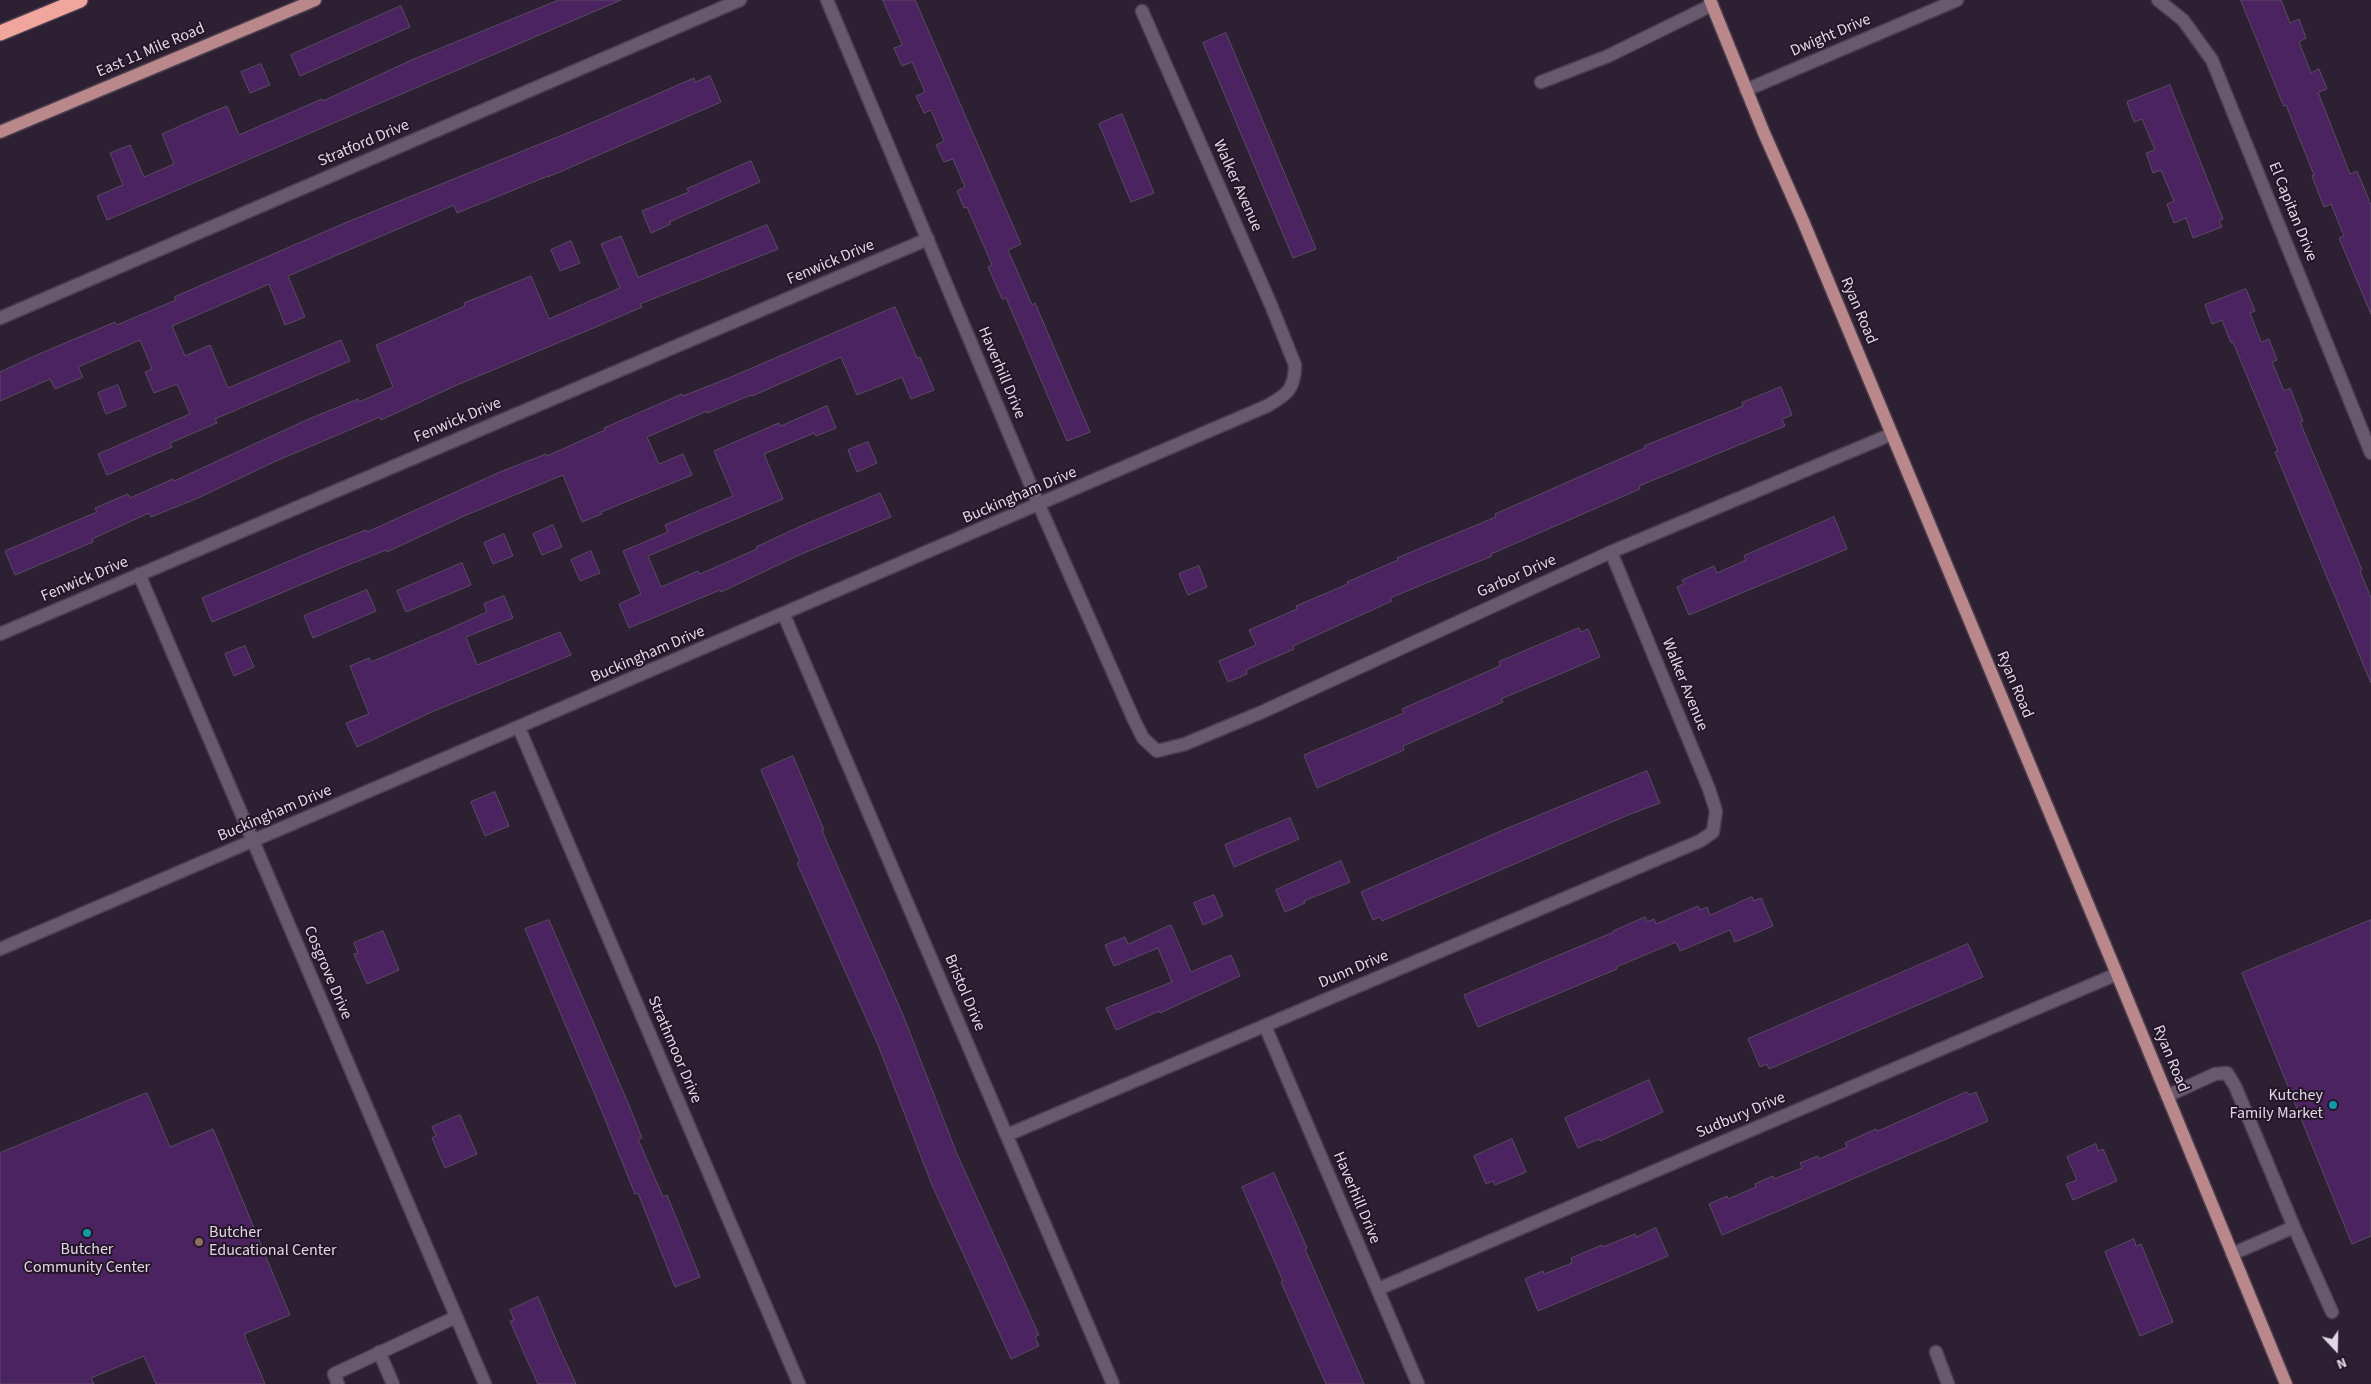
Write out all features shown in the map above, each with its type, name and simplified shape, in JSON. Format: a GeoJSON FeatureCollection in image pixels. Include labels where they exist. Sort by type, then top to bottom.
{"type":"FeatureCollection","features":[{"type":"Feature","properties":{"kind":"highway"},"geometry":{"type":"LineString","coordinates":[[0,33],[80,0]]}},
{"type":"Feature","properties":{"kind":"main road","name":"East 11 Mile Road"},"geometry":{"type":"LineString","coordinates":[[0,132],[315,0]]}},
{"type":"Feature","properties":{"kind":"main road","name":"Ryan Road"},"geometry":{"type":"LineString","coordinates":[[1711,2],[2286,1384]]}},
{"type":"Feature","properties":{"kind":"street","name":"Stratford Drive"},"geometry":{"type":"LineString","coordinates":[[0,318],[740,0]]}},
{"type":"Feature","properties":{"kind":"street","name":"Haverhill Drive"},"geometry":{"type":"LineString","coordinates":[[827,0],[1039,506],[1134,720],[1143,738],[1157,751]]}},
{"type":"Feature","properties":{"kind":"street","name":"Dwight Drive"},"geometry":{"type":"LineString","coordinates":[[1746,90],[1957,0]]}},
{"type":"Feature","properties":{"kind":"street","name":"El Capitan Drive"},"geometry":{"type":"LineString","coordinates":[[2158,0],[2183,20],[2212,60],[2371,453]]}},
{"type":"Feature","properties":{"kind":"street"},"geometry":{"type":"LineString","coordinates":[[1541,82],[1608,56],[1711,2]]}},
{"type":"Feature","properties":{"kind":"street","name":"Walker Avenue"},"geometry":{"type":"LineString","coordinates":[[1142,11],[1271,305],[1295,365],[1295,376]]}},
{"type":"Feature","properties":{"kind":"street","name":"Fenwick Drive"},"geometry":{"type":"LineString","coordinates":[[0,634],[928,240]]}},
{"type":"Feature","properties":{"kind":"street","name":"Buckingham Drive"},"geometry":{"type":"LineString","coordinates":[[0,949],[1039,506],[1267,406],[1288,394],[1295,376]]}},
{"type":"Feature","properties":{"kind":"street","name":"Garbor Drive"},"geometry":{"type":"LineString","coordinates":[[1157,751],[1185,744],[1262,712],[1612,552],[1892,434]]}},
{"type":"Feature","properties":{"kind":"street","name":"Walker Avenue"},"geometry":{"type":"LineString","coordinates":[[1612,552],[1709,789],[1716,811],[1713,832]]}},
{"type":"Feature","properties":{"kind":"street","name":"Cosgrove Drive"},"geometry":{"type":"LineString","coordinates":[[139,574],[485,1384]]}},
{"type":"Feature","properties":{"kind":"street","name":"Bristol Drive"},"geometry":{"type":"LineString","coordinates":[[784,615],[1113,1384]]}},
{"type":"Feature","properties":{"kind":"street","name":"Strathmoor Drive"},"geometry":{"type":"LineString","coordinates":[[519,728],[799,1384]]}},
{"type":"Feature","properties":{"kind":"street","name":"Dunn Drive"},"geometry":{"type":"LineString","coordinates":[[1007,1134],[1700,841],[1713,832]]}},
{"type":"Feature","properties":{"kind":"street","name":"Sudbury Drive"},"geometry":{"type":"LineString","coordinates":[[1378,1289],[2117,974]]}},
{"type":"Feature","properties":{"kind":"street","name":"Haverhill Drive"},"geometry":{"type":"LineString","coordinates":[[1265,1026],[1418,1384]]}},
{"type":"Feature","properties":{"kind":"street"},"geometry":{"type":"LineString","coordinates":[[2167,1096],[2215,1074],[2227,1073],[2235,1086],[2332,1312]]}},
{"type":"Feature","properties":{"kind":"street"},"geometry":{"type":"LineString","coordinates":[[2232,1254],[2294,1227]]}},
{"type":"Feature","properties":{"kind":"street"},"geometry":{"type":"LineString","coordinates":[[338,1384],[334,1374],[456,1317]]}},
{"type":"Feature","properties":{"kind":"street"},"geometry":{"type":"LineString","coordinates":[[379,1352],[393,1384]]}},
{"type":"Feature","properties":{"kind":"street"},"geometry":{"type":"LineString","coordinates":[[1936,1352],[1948,1384]]}},
{"type":"Feature","properties":{"kind":"building"},"geometry":{"type":"Polygon","coordinates":[[[559,0],[621,0],[107,220],[97,196],[123,185],[110,153],[130,145],[144,177],[174,164],[162,134],[207,114],[227,106],[239,135],[322,99],[323,101],[414,59],[559,0]]]}},
{"type":"Feature","properties":{"kind":"building"},"geometry":{"type":"Polygon","coordinates":[[[883,0],[915,0],[1021,244],[1008,250],[1032,305],[1035,303],[1090,432],[1067,441],[1006,298],[1002,299],[988,267],[992,265],[967,207],[964,208],[957,191],[965,187],[953,159],[944,162],[936,145],[944,141],[931,110],[924,113],[916,96],[925,92],[912,62],[902,66],[894,48],[902,45],[883,0]]]}},
{"type":"Feature","properties":{"kind":"building"},"geometry":{"type":"Polygon","coordinates":[[[2241,0],[2281,0],[2290,23],[2299,19],[2306,38],[2299,42],[2311,73],[2319,69],[2327,89],[2318,92],[2350,174],[2357,171],[2371,205],[2371,314],[2339,238],[2344,236],[2331,204],[2324,207],[2312,176],[2314,175],[2286,105],[2284,106],[2241,0]]]}},
{"type":"Feature","properties":{"kind":"building"},"geometry":{"type":"Polygon","coordinates":[[[401,6],[410,27],[300,76],[291,55],[401,6]]]}},
{"type":"Feature","properties":{"kind":"building"},"geometry":{"type":"Polygon","coordinates":[[[1226,33],[1316,249],[1293,258],[1203,43],[1226,33]]]}},
{"type":"Feature","properties":{"kind":"building"},"geometry":{"type":"Polygon","coordinates":[[[261,64],[270,85],[250,93],[241,72],[261,64]]]}},
{"type":"Feature","properties":{"kind":"building"},"geometry":{"type":"Polygon","coordinates":[[[710,76],[721,102],[548,177],[457,213],[454,205],[288,276],[305,317],[285,325],[269,284],[172,326],[185,356],[210,345],[228,388],[341,340],[350,361],[215,419],[217,423],[170,443],[172,447],[107,475],[98,454],[190,414],[177,384],[154,393],[145,372],[152,369],[140,340],[78,367],[83,377],[55,389],[50,379],[0,401],[0,372],[39,354],[115,322],[117,325],[176,300],[174,297],[345,223],[582,127],[694,78],[695,82],[710,76]]]}},
{"type":"Feature","properties":{"kind":"building"},"geometry":{"type":"Polygon","coordinates":[[[2170,85],[2223,219],[2219,221],[2222,227],[2193,238],[2186,218],[2174,223],[2167,204],[2174,201],[2161,170],[2153,173],[2146,153],[2155,150],[2142,119],[2134,122],[2127,102],[2170,85]]]}},
{"type":"Feature","properties":{"kind":"building"},"geometry":{"type":"Polygon","coordinates":[[[1122,114],[1154,193],[1131,202],[1099,124],[1122,114]]]}},
{"type":"Feature","properties":{"kind":"building"},"geometry":{"type":"Polygon","coordinates":[[[751,161],[760,182],[669,222],[671,224],[651,233],[642,211],[689,192],[687,189],[751,161]]]}},
{"type":"Feature","properties":{"kind":"building"},"geometry":{"type":"Polygon","coordinates":[[[767,225],[778,249],[640,304],[642,307],[457,385],[381,420],[380,417],[276,461],[198,498],[151,517],[149,513],[92,539],[93,542],[15,575],[5,551],[97,512],[95,508],[128,494],[130,498],[173,479],[174,481],[311,418],[358,399],[359,402],[393,387],[376,345],[465,306],[464,303],[531,276],[549,319],[620,288],[601,244],[621,236],[638,277],[767,225]]]}},
{"type":"Feature","properties":{"kind":"building"},"geometry":{"type":"Polygon","coordinates":[[[571,241],[580,263],[560,271],[551,250],[571,241]]]}},
{"type":"Feature","properties":{"kind":"building"},"geometry":{"type":"Polygon","coordinates":[[[2246,289],[2255,311],[2250,313],[2261,342],[2269,339],[2277,360],[2272,362],[2284,391],[2290,388],[2303,421],[2300,422],[2362,570],[2360,571],[2371,598],[2371,683],[2275,452],[2278,451],[2233,342],[2231,343],[2222,320],[2212,324],[2205,305],[2246,289]]]}},
{"type":"Feature","properties":{"kind":"building"},"geometry":{"type":"Polygon","coordinates":[[[895,307],[917,358],[920,357],[934,390],[911,399],[902,377],[857,395],[841,357],[752,396],[707,413],[707,411],[647,437],[659,464],[683,454],[692,475],[601,512],[602,514],[582,522],[563,475],[464,516],[387,552],[386,550],[343,567],[212,622],[202,598],[320,548],[366,530],[367,532],[500,472],[546,454],[547,456],[605,430],[604,428],[682,394],[683,396],[731,377],[895,307]]]}},
{"type":"Feature","properties":{"kind":"building"},"geometry":{"type":"Polygon","coordinates":[[[118,385],[126,406],[106,414],[98,393],[118,385]]]}},
{"type":"Feature","properties":{"kind":"building"},"geometry":{"type":"Polygon","coordinates":[[[1781,387],[1792,415],[1782,419],[1785,426],[1639,486],[1640,489],[1491,554],[1492,556],[1390,598],[1392,601],[1293,646],[1294,649],[1246,670],[1247,674],[1228,682],[1219,661],[1256,645],[1249,630],[1297,609],[1296,606],[1348,584],[1347,582],[1398,560],[1397,558],[1496,517],[1495,514],[1645,448],[1644,446],[1743,406],[1742,403],[1781,387]]]}},
{"type":"Feature","properties":{"kind":"building"},"geometry":{"type":"Polygon","coordinates":[[[827,406],[836,428],[816,436],[814,433],[764,454],[783,499],[648,556],[661,587],[698,571],[700,574],[757,549],[756,547],[801,526],[880,493],[891,517],[799,555],[721,592],[720,590],[629,628],[619,604],[641,594],[623,551],[668,532],[665,525],[733,496],[714,451],[779,423],[780,426],[827,406]]]}},
{"type":"Feature","properties":{"kind":"building"},"geometry":{"type":"Polygon","coordinates":[[[868,442],[877,463],[857,472],[848,450],[868,442]]]}},
{"type":"Feature","properties":{"kind":"building"},"geometry":{"type":"Polygon","coordinates":[[[1834,517],[1847,549],[1689,615],[1677,587],[1684,584],[1682,580],[1714,566],[1717,573],[1746,560],[1744,556],[1834,517]]]}},
{"type":"Feature","properties":{"kind":"building"},"geometry":{"type":"Polygon","coordinates":[[[553,525],[562,547],[542,555],[533,534],[553,525]]]}},
{"type":"Feature","properties":{"kind":"building"},"geometry":{"type":"Polygon","coordinates":[[[504,534],[513,556],[493,564],[484,543],[504,534]]]}},
{"type":"Feature","properties":{"kind":"building"},"geometry":{"type":"Polygon","coordinates":[[[591,551],[600,573],[580,581],[571,560],[591,551]]]}},
{"type":"Feature","properties":{"kind":"building"},"geometry":{"type":"Polygon","coordinates":[[[462,563],[471,585],[406,612],[397,591],[462,563]]]}},
{"type":"Feature","properties":{"kind":"building"},"geometry":{"type":"Polygon","coordinates":[[[1199,566],[1207,587],[1188,595],[1179,574],[1199,566]]]}},
{"type":"Feature","properties":{"kind":"building"},"geometry":{"type":"Polygon","coordinates":[[[367,590],[376,611],[313,638],[304,616],[367,590]]]}},
{"type":"Feature","properties":{"kind":"building"},"geometry":{"type":"Polygon","coordinates":[[[504,596],[513,618],[466,637],[477,665],[560,632],[571,655],[434,711],[357,747],[346,723],[369,714],[350,666],[369,658],[371,662],[487,612],[484,604],[504,596]]]}},
{"type":"Feature","properties":{"kind":"building"},"geometry":{"type":"Polygon","coordinates":[[[1579,628],[1581,632],[1588,629],[1600,657],[1501,699],[1503,702],[1403,746],[1404,750],[1317,788],[1304,755],[1404,713],[1402,709],[1500,666],[1499,662],[1579,628]]]}},
{"type":"Feature","properties":{"kind":"building"},"geometry":{"type":"Polygon","coordinates":[[[245,646],[254,667],[234,676],[225,654],[245,646]]]}},
{"type":"Feature","properties":{"kind":"building"},"geometry":{"type":"Polygon","coordinates":[[[793,756],[824,830],[822,831],[903,1015],[957,1154],[1039,1335],[1035,1337],[1039,1346],[1011,1359],[932,1185],[878,1045],[797,863],[800,862],[761,770],[793,756]]]}},
{"type":"Feature","properties":{"kind":"building"},"geometry":{"type":"Polygon","coordinates":[[[1647,771],[1660,803],[1382,921],[1380,917],[1373,920],[1361,892],[1496,833],[1647,771]]]}},
{"type":"Feature","properties":{"kind":"building"},"geometry":{"type":"Polygon","coordinates":[[[495,792],[509,826],[485,836],[471,802],[495,792]]]}},
{"type":"Feature","properties":{"kind":"building"},"geometry":{"type":"Polygon","coordinates":[[[1290,818],[1299,839],[1234,867],[1225,845],[1290,818]]]}},
{"type":"Feature","properties":{"kind":"building"},"geometry":{"type":"Polygon","coordinates":[[[1341,861],[1350,882],[1304,901],[1305,903],[1285,912],[1276,890],[1341,861]]]}},
{"type":"Feature","properties":{"kind":"building"},"geometry":{"type":"Polygon","coordinates":[[[1214,895],[1223,916],[1203,925],[1194,903],[1214,895]]]}},
{"type":"Feature","properties":{"kind":"building"},"geometry":{"type":"Polygon","coordinates":[[[1752,897],[1754,901],[1761,898],[1773,926],[1735,942],[1730,930],[1680,951],[1676,942],[1616,967],[1617,969],[1478,1027],[1464,995],[1614,932],[1645,917],[1647,922],[1654,919],[1656,924],[1698,906],[1700,910],[1707,907],[1710,915],[1752,897]]]}},
{"type":"Feature","properties":{"kind":"building"},"geometry":{"type":"Polygon","coordinates":[[[549,920],[628,1103],[642,1138],[638,1139],[663,1197],[667,1195],[700,1277],[675,1287],[638,1193],[635,1194],[525,929],[549,920]]]}},
{"type":"Feature","properties":{"kind":"building","name":"Kutchey Family Market"},"geometry":{"type":"Polygon","coordinates":[[[2371,920],[2371,1236],[2352,1244],[2242,973],[2371,920]]]}},
{"type":"Feature","properties":{"kind":"building"},"geometry":{"type":"Polygon","coordinates":[[[1171,925],[1191,972],[1231,955],[1240,976],[1160,1013],[1159,1011],[1116,1030],[1106,1008],[1172,982],[1158,948],[1114,966],[1105,945],[1125,937],[1128,944],[1171,925]]]}},
{"type":"Feature","properties":{"kind":"building"},"geometry":{"type":"Polygon","coordinates":[[[383,931],[399,970],[367,984],[354,954],[358,953],[354,943],[383,931]]]}},
{"type":"Feature","properties":{"kind":"building"},"geometry":{"type":"Polygon","coordinates":[[[1968,944],[1983,977],[1769,1069],[1767,1064],[1760,1067],[1748,1039],[1968,944]]]}},
{"type":"Feature","properties":{"kind":"building"},"geometry":{"type":"Polygon","coordinates":[[[1649,1080],[1663,1112],[1600,1141],[1599,1139],[1578,1148],[1565,1118],[1649,1080]]]}},
{"type":"Feature","properties":{"kind":"building"},"geometry":{"type":"Polygon","coordinates":[[[1967,1092],[1969,1095],[1976,1092],[1988,1121],[1722,1235],[1709,1204],[1727,1196],[1728,1199],[1756,1187],[1755,1184],[1773,1176],[1774,1179],[1802,1168],[1800,1163],[1818,1156],[1819,1159],[1847,1147],[1845,1143],[1967,1092]]]}},
{"type":"Feature","properties":{"kind":"building","name":"Butcher Community Center"},"geometry":{"type":"Polygon","coordinates":[[[147,1093],[170,1147],[213,1129],[290,1315],[244,1334],[265,1384],[156,1384],[144,1356],[91,1378],[94,1384],[0,1384],[0,1153],[147,1093]]]}},
{"type":"Feature","properties":{"kind":"building"},"geometry":{"type":"Polygon","coordinates":[[[460,1115],[477,1154],[445,1168],[432,1138],[436,1136],[432,1127],[460,1115]]]}},
{"type":"Feature","properties":{"kind":"building"},"geometry":{"type":"Polygon","coordinates":[[[1512,1139],[1526,1172],[1495,1185],[1493,1181],[1486,1184],[1474,1156],[1512,1139]]]}},
{"type":"Feature","properties":{"kind":"building"},"geometry":{"type":"Polygon","coordinates":[[[2096,1144],[2098,1151],[2103,1149],[2117,1181],[2073,1200],[2066,1184],[2077,1180],[2067,1157],[2096,1144]]]}},
{"type":"Feature","properties":{"kind":"building"},"geometry":{"type":"Polygon","coordinates":[[[1274,1173],[1364,1384],[1326,1384],[1281,1282],[1283,1281],[1242,1187],[1274,1173]]]}},
{"type":"Feature","properties":{"kind":"building"},"geometry":{"type":"Polygon","coordinates":[[[1656,1228],[1668,1256],[1538,1311],[1525,1279],[1543,1271],[1544,1274],[1572,1263],[1571,1258],[1602,1245],[1603,1247],[1635,1234],[1636,1237],[1656,1228]]]}},
{"type":"Feature","properties":{"kind":"building"},"geometry":{"type":"Polygon","coordinates":[[[2134,1239],[2136,1246],[2141,1244],[2173,1322],[2140,1336],[2105,1252],[2134,1239]]]}},
{"type":"Feature","properties":{"kind":"building"},"geometry":{"type":"Polygon","coordinates":[[[538,1297],[576,1384],[538,1384],[523,1351],[510,1321],[514,1320],[510,1310],[538,1297]]]}},
{"type":"Feature","properties":{"kind":"place","name":"Kutchey Family Market"},"geometry":{"type":"Point","coordinates":[2333,1105]}},
{"type":"Feature","properties":{"kind":"place","name":"Butcher Community Center"},"geometry":{"type":"Point","coordinates":[87,1233]}},
{"type":"Feature","properties":{"kind":"place","name":"Butcher Educational Center"},"geometry":{"type":"Point","coordinates":[199,1242]}}]}
